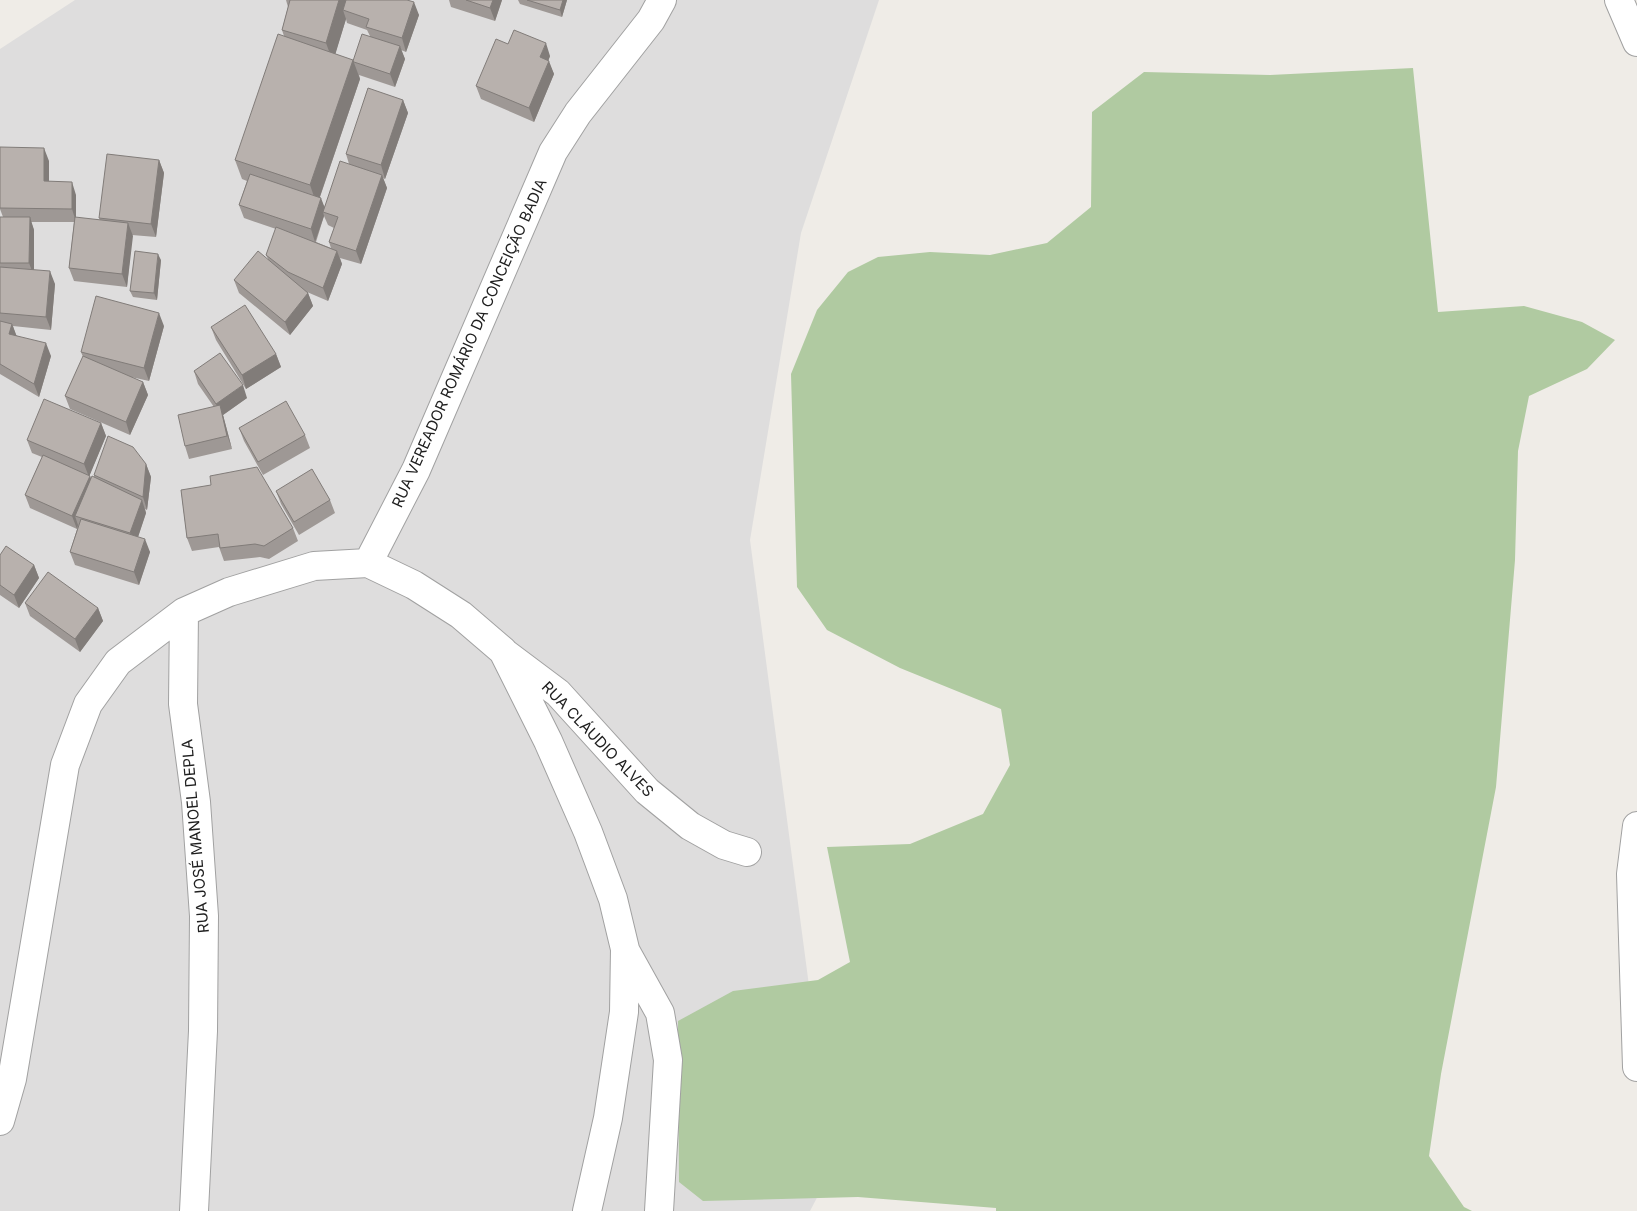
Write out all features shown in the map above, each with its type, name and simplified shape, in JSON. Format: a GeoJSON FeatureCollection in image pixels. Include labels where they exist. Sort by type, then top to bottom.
{"type":"FeatureCollection","features":[{"type":"Feature","properties":{"kind":"street","name":"RUA VEREADOR ROMÁRIO DA CONCEIÇÃO BADIA"},"geometry":{"type":"LineString","coordinates":[[368,563],[416,470],[553,152],[578,113],[651,20],[662,0]]}},
{"type":"Feature","properties":{"kind":"street"},"geometry":{"type":"LineString","coordinates":[[1619,0],[1637,42]]}},
{"type":"Feature","properties":{"kind":"street"},"geometry":{"type":"LineString","coordinates":[[0,1122],[12,1079],[65,765],[88,704],[118,662],[184,612],[229,592],[314,566],[368,563]]}},
{"type":"Feature","properties":{"kind":"street","name":"RUA CLÁUDIO ALVES"},"geometry":{"type":"LineString","coordinates":[[368,563],[414,585],[462,615],[502,651],[558,693],[647,791],[690,826],[724,845],[747,852]]}},
{"type":"Feature","properties":{"kind":"street","name":"RUA JOSÉ MANOEL DEPLA"},"geometry":{"type":"LineString","coordinates":[[184,612],[183,704],[196,802],[204,916],[203,1031],[194,1211]]}},
{"type":"Feature","properties":{"kind":"street"},"geometry":{"type":"LineString","coordinates":[[502,651],[548,741],[588,832],[613,899],[625,949],[624,1012],[608,1118],[586,1211]]}},
{"type":"Feature","properties":{"kind":"street"},"geometry":{"type":"LineString","coordinates":[[1637,826],[1631,874],[1637,1067]]}},
{"type":"Feature","properties":{"kind":"street"},"geometry":{"type":"LineString","coordinates":[[625,949],[660,1012],[668,1060],[659,1211]]}},
{"type":"Feature","properties":{"kind":"shaded area"},"geometry":{"type":"Polygon","coordinates":[[[75,0],[879,0],[801,233],[750,540],[833,1167],[810,1211],[0,1211],[0,49],[75,0]]]}},
{"type":"Feature","properties":{"kind":"green space"},"geometry":{"type":"Polygon","coordinates":[[[1413,68],[1438,312],[1524,306],[1582,322],[1615,340],[1587,369],[1529,396],[1518,451],[1515,560],[1496,787],[1441,1074],[1429,1156],[1464,1207],[1472,1211],[996,1211],[996,1208],[858,1197],[703,1201],[679,1182],[678,1021],[733,991],[818,980],[850,962],[827,847],[910,844],[983,814],[1010,765],[1001,709],[900,668],[827,630],[797,587],[791,374],[817,310],[848,272],[878,257],[930,252],[990,255],[1047,243],[1091,207],[1092,112],[1144,72],[1270,75],[1413,68]]]}},
{"type":"Feature","properties":{"kind":"building"},"geometry":{"type":"Polygon","coordinates":[[[290,0],[339,0],[326,43],[282,30],[290,0]]]}},
{"type":"Feature","properties":{"kind":"building"},"geometry":{"type":"Polygon","coordinates":[[[346,0],[407,0],[414,2],[402,38],[366,27],[369,19],[343,10],[346,0]]]}},
{"type":"Feature","properties":{"kind":"building"},"geometry":{"type":"Polygon","coordinates":[[[466,0],[493,0],[490,8],[466,0]]]}},
{"type":"Feature","properties":{"kind":"building"},"geometry":{"type":"Polygon","coordinates":[[[527,0],[563,0],[560,10],[527,0]]]}},
{"type":"Feature","properties":{"kind":"building"},"geometry":{"type":"Polygon","coordinates":[[[514,30],[546,43],[540,57],[549,61],[529,108],[476,86],[496,39],[508,44],[514,30]]]}},
{"type":"Feature","properties":{"kind":"building"},"geometry":{"type":"Polygon","coordinates":[[[278,34],[353,60],[310,185],[235,160],[278,34]]]}},
{"type":"Feature","properties":{"kind":"building"},"geometry":{"type":"Polygon","coordinates":[[[362,34],[400,46],[390,74],[353,61],[362,34]]]}},
{"type":"Feature","properties":{"kind":"building"},"geometry":{"type":"Polygon","coordinates":[[[368,88],[403,100],[381,165],[346,154],[368,88]]]}},
{"type":"Feature","properties":{"kind":"building"},"geometry":{"type":"Polygon","coordinates":[[[0,147],[44,148],[44,181],[72,182],[72,209],[0,208],[0,147]]]}},
{"type":"Feature","properties":{"kind":"building"},"geometry":{"type":"Polygon","coordinates":[[[107,154],[159,160],[151,224],[99,218],[107,154]]]}},
{"type":"Feature","properties":{"kind":"building"},"geometry":{"type":"Polygon","coordinates":[[[340,161],[382,175],[356,251],[329,242],[338,217],[323,212],[340,161]]]}},
{"type":"Feature","properties":{"kind":"building"},"geometry":{"type":"Polygon","coordinates":[[[250,174],[321,198],[311,229],[239,205],[250,174]]]}},
{"type":"Feature","properties":{"kind":"building"},"geometry":{"type":"Polygon","coordinates":[[[0,217],[30,217],[29,263],[0,263],[0,217]]]}},
{"type":"Feature","properties":{"kind":"building"},"geometry":{"type":"Polygon","coordinates":[[[75,217],[128,223],[122,274],[69,268],[75,217]]]}},
{"type":"Feature","properties":{"kind":"building"},"geometry":{"type":"Polygon","coordinates":[[[276,227],[337,251],[323,288],[288,272],[266,255],[276,227]]]}},
{"type":"Feature","properties":{"kind":"building"},"geometry":{"type":"Polygon","coordinates":[[[135,251],[158,254],[154,293],[130,291],[135,251]]]}},
{"type":"Feature","properties":{"kind":"building"},"geometry":{"type":"Polygon","coordinates":[[[258,251],[308,293],[285,322],[234,280],[258,251]]]}},
{"type":"Feature","properties":{"kind":"building"},"geometry":{"type":"Polygon","coordinates":[[[0,267],[50,271],[46,317],[0,313],[0,267]]]}},
{"type":"Feature","properties":{"kind":"building"},"geometry":{"type":"Polygon","coordinates":[[[96,296],[159,313],[144,368],[81,352],[96,296]]]}},
{"type":"Feature","properties":{"kind":"building"},"geometry":{"type":"Polygon","coordinates":[[[245,305],[276,354],[242,375],[211,327],[245,305]]]}},
{"type":"Feature","properties":{"kind":"building"},"geometry":{"type":"Polygon","coordinates":[[[0,321],[12,324],[9,334],[46,343],[34,384],[0,364],[0,321]]]}},
{"type":"Feature","properties":{"kind":"building"},"geometry":{"type":"Polygon","coordinates":[[[220,353],[243,385],[216,404],[194,371],[220,353]]]}},
{"type":"Feature","properties":{"kind":"building"},"geometry":{"type":"Polygon","coordinates":[[[83,356],[143,382],[126,422],[65,396],[83,356]]]}},
{"type":"Feature","properties":{"kind":"building"},"geometry":{"type":"Polygon","coordinates":[[[44,399],[101,423],[84,464],[27,440],[44,399]]]}},
{"type":"Feature","properties":{"kind":"building"},"geometry":{"type":"Polygon","coordinates":[[[286,401],[305,435],[258,462],[239,428],[286,401]]]}},
{"type":"Feature","properties":{"kind":"building"},"geometry":{"type":"Polygon","coordinates":[[[220,405],[227,436],[185,446],[178,415],[220,405]]]}},
{"type":"Feature","properties":{"kind":"building"},"geometry":{"type":"Polygon","coordinates":[[[108,436],[133,447],[146,464],[143,497],[94,475],[108,436]]]}},
{"type":"Feature","properties":{"kind":"building"},"geometry":{"type":"Polygon","coordinates":[[[43,455],[90,476],[72,516],[25,495],[43,455]]]}},
{"type":"Feature","properties":{"kind":"building"},"geometry":{"type":"Polygon","coordinates":[[[257,467],[293,528],[264,546],[255,544],[220,548],[218,534],[187,538],[181,490],[211,485],[210,476],[257,467]]]}},
{"type":"Feature","properties":{"kind":"building"},"geometry":{"type":"Polygon","coordinates":[[[312,469],[330,500],[294,522],[276,491],[312,469]]]}},
{"type":"Feature","properties":{"kind":"building"},"geometry":{"type":"Polygon","coordinates":[[[92,476],[142,500],[130,533],[75,516],[92,476]]]}},
{"type":"Feature","properties":{"kind":"building"},"geometry":{"type":"Polygon","coordinates":[[[81,519],[145,539],[134,572],[70,552],[81,519]]]}},
{"type":"Feature","properties":{"kind":"building"},"geometry":{"type":"Polygon","coordinates":[[[6,546],[34,565],[14,595],[0,585],[0,555],[6,546]]]}},
{"type":"Feature","properties":{"kind":"building"},"geometry":{"type":"Polygon","coordinates":[[[48,572],[98,608],[75,639],[25,603],[48,572]]]}}]}
